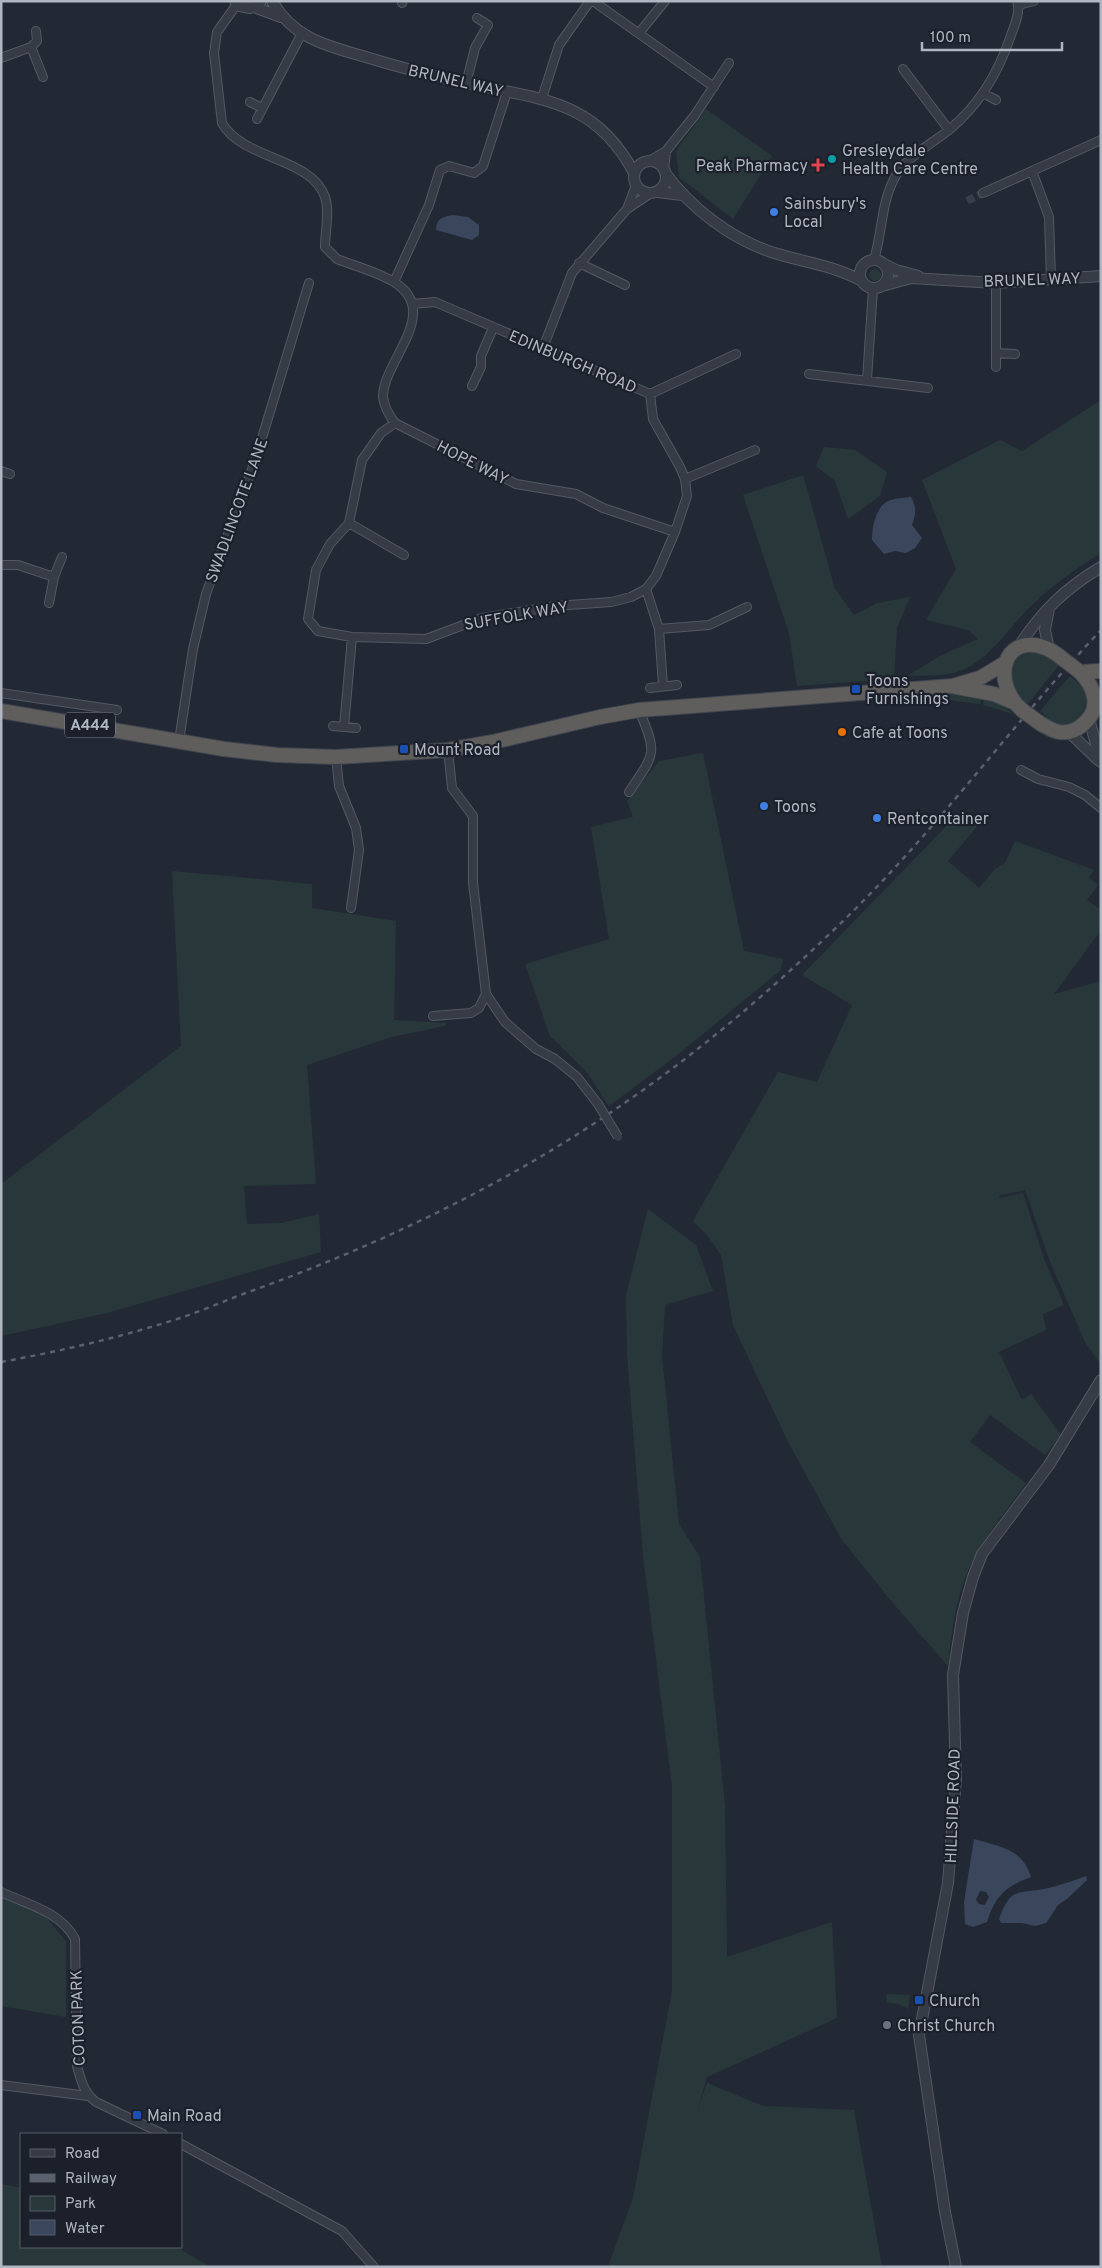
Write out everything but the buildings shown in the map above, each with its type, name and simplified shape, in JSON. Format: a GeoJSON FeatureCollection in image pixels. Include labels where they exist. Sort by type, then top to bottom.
{"type":"FeatureCollection","features":[{"type":"Feature","properties":{"kind":"highway"},"geometry":{"type":"LineString","coordinates":[[1017,649],[1037,645],[1050,649],[1080,672],[1091,686],[1098,699],[1089,719],[1069,732]]}},
{"type":"Feature","properties":{"kind":"highway","name":"A444"},"geometry":{"type":"LineString","coordinates":[[1,711],[179,741],[277,755],[336,757],[448,750],[639,710],[953,686],[980,678],[1005,663],[1017,649]]}},
{"type":"Feature","properties":{"kind":"highway"},"geometry":{"type":"LineString","coordinates":[[1005,663],[1003,677],[1017,706]]}},
{"type":"Feature","properties":{"kind":"highway"},"geometry":{"type":"LineString","coordinates":[[1080,672],[1101,671]]}},
{"type":"Feature","properties":{"kind":"highway","name":"A444"},"geometry":{"type":"LineString","coordinates":[[953,686],[994,694],[1017,706],[1041,724],[1055,731],[1069,732]]}},
{"type":"Feature","properties":{"kind":"street","name":"BRUNEL WAY"},"geometry":{"type":"LineString","coordinates":[[272,1],[281,16]]}},
{"type":"Feature","properties":{"kind":"street"},"geometry":{"type":"LineString","coordinates":[[542,98],[559,45],[592,1],[714,87]]}},
{"type":"Feature","properties":{"kind":"street"},"geometry":{"type":"LineString","coordinates":[[639,33],[665,1]]}},
{"type":"Feature","properties":{"kind":"street"},"geometry":{"type":"LineString","coordinates":[[862,281],[860,271],[874,262],[880,241],[885,203],[894,179],[910,159],[949,130],[975,105],[1009,42],[1018,16],[1018,3],[1034,1]]}},
{"type":"Feature","properties":{"kind":"street","name":"BRUNEL WAY"},"geometry":{"type":"LineString","coordinates":[[236,3],[244,8],[258,4],[281,16],[302,33],[327,46],[466,84],[542,98],[586,118],[607,135],[624,154],[634,173]]}},
{"type":"Feature","properties":{"kind":"street"},"geometry":{"type":"LineString","coordinates":[[236,3],[217,32],[214,53],[222,123],[234,138],[269,157],[305,172],[320,187],[326,199],[325,247],[337,259],[394,282],[406,293],[412,304],[413,320],[383,396],[389,416],[395,423],[381,433],[362,460],[349,524],[404,555]]}},
{"type":"Feature","properties":{"kind":"street"},"geometry":{"type":"LineString","coordinates":[[466,84],[475,48],[488,25],[477,18]]}},
{"type":"Feature","properties":{"kind":"street"},"geometry":{"type":"LineString","coordinates":[[1,58],[30,47],[37,41],[36,31]]}},
{"type":"Feature","properties":{"kind":"street"},"geometry":{"type":"LineString","coordinates":[[256,119],[302,33]]}},
{"type":"Feature","properties":{"kind":"street"},"geometry":{"type":"LineString","coordinates":[[30,47],[43,77]]}},
{"type":"Feature","properties":{"kind":"street"},"geometry":{"type":"LineString","coordinates":[[628,209],[636,185],[634,173],[636,168],[666,151],[714,87],[729,62]]}},
{"type":"Feature","properties":{"kind":"street"},"geometry":{"type":"LineString","coordinates":[[903,69],[949,130]]}},
{"type":"Feature","properties":{"kind":"street"},"geometry":{"type":"LineString","coordinates":[[394,282],[429,205],[440,170],[449,166],[474,173],[483,166],[507,92]]}},
{"type":"Feature","properties":{"kind":"street"},"geometry":{"type":"LineString","coordinates":[[983,93],[996,100]]}},
{"type":"Feature","properties":{"kind":"street"},"geometry":{"type":"LineString","coordinates":[[250,102],[262,108]]}},
{"type":"Feature","properties":{"kind":"street"},"geometry":{"type":"LineString","coordinates":[[983,193],[1101,140]]}},
{"type":"Feature","properties":{"kind":"street"},"geometry":{"type":"LineString","coordinates":[[543,348],[572,273],[579,263],[628,209],[654,193],[664,184],[666,151]]}},
{"type":"Feature","properties":{"kind":"street","name":"BRUNEL WAY"},"geometry":{"type":"LineString","coordinates":[[624,154],[647,161]]}},
{"type":"Feature","properties":{"kind":"street"},"geometry":{"type":"LineString","coordinates":[[647,161],[658,163],[682,196],[730,232],[754,245],[834,268],[877,287]]}},
{"type":"Feature","properties":{"kind":"street"},"geometry":{"type":"LineString","coordinates":[[1032,171],[1049,217],[1051,279]]}},
{"type":"Feature","properties":{"kind":"street"},"geometry":{"type":"LineString","coordinates":[[636,185],[641,191],[682,196]]}},
{"type":"Feature","properties":{"kind":"street","name":"BRUNEL WAY"},"geometry":{"type":"LineString","coordinates":[[874,262],[896,270],[933,278]]}},
{"type":"Feature","properties":{"kind":"street"},"geometry":{"type":"LineString","coordinates":[[834,268],[850,268],[874,262]]}},
{"type":"Feature","properties":{"kind":"street"},"geometry":{"type":"LineString","coordinates":[[867,380],[877,287],[888,275],[874,262]]}},
{"type":"Feature","properties":{"kind":"street"},"geometry":{"type":"LineString","coordinates":[[579,263],[625,285]]}},
{"type":"Feature","properties":{"kind":"street","name":"BRUNEL WAY"},"geometry":{"type":"LineString","coordinates":[[877,287],[912,278],[996,283],[1101,276]]}},
{"type":"Feature","properties":{"kind":"street","name":"SWADLINCOTE LANE"},"geometry":{"type":"LineString","coordinates":[[179,741],[193,649],[206,594],[255,461],[308,283]]}},
{"type":"Feature","properties":{"kind":"street"},"geometry":{"type":"LineString","coordinates":[[996,283],[996,367]]}},
{"type":"Feature","properties":{"kind":"street","name":"EDINBURGH ROAD"},"geometry":{"type":"LineString","coordinates":[[412,304],[435,302],[650,394],[653,418],[672,450],[685,479],[686,496],[675,532]]}},
{"type":"Feature","properties":{"kind":"street"},"geometry":{"type":"LineString","coordinates":[[472,386],[481,366],[481,356],[493,328]]}},
{"type":"Feature","properties":{"kind":"street"},"geometry":{"type":"LineString","coordinates":[[996,352],[1015,354]]}},
{"type":"Feature","properties":{"kind":"street"},"geometry":{"type":"LineString","coordinates":[[650,394],[736,354]]}},
{"type":"Feature","properties":{"kind":"street"},"geometry":{"type":"LineString","coordinates":[[809,374],[928,388]]}},
{"type":"Feature","properties":{"kind":"street","name":"HOPE WAY"},"geometry":{"type":"LineString","coordinates":[[395,423],[516,484],[576,494],[604,508],[675,532]]}},
{"type":"Feature","properties":{"kind":"street"},"geometry":{"type":"LineString","coordinates":[[685,479],[754,450]]}},
{"type":"Feature","properties":{"kind":"street"},"geometry":{"type":"LineString","coordinates":[[1,471],[10,474]]}},
{"type":"Feature","properties":{"kind":"street","name":"SUFFOLK WAY"},"geometry":{"type":"LineString","coordinates":[[349,524],[330,544],[316,570],[308,619],[318,631],[352,637],[426,639],[482,618],[555,606],[611,602],[631,597],[646,590]]}},
{"type":"Feature","properties":{"kind":"street"},"geometry":{"type":"LineString","coordinates":[[663,686],[659,629],[646,590],[656,576],[675,532]]}},
{"type":"Feature","properties":{"kind":"street"},"geometry":{"type":"LineString","coordinates":[[49,603],[54,577],[62,558]]}},
{"type":"Feature","properties":{"kind":"street"},"geometry":{"type":"LineString","coordinates":[[1,565],[18,565],[54,577]]}},
{"type":"Feature","properties":{"kind":"street"},"geometry":{"type":"LineString","coordinates":[[1017,649],[1050,605],[1068,588],[1101,567]]}},
{"type":"Feature","properties":{"kind":"street"},"geometry":{"type":"LineString","coordinates":[[1050,605],[1045,630],[1050,649]]}},
{"type":"Feature","properties":{"kind":"street"},"geometry":{"type":"LineString","coordinates":[[659,629],[709,624],[747,606]]}},
{"type":"Feature","properties":{"kind":"street"},"geometry":{"type":"LineString","coordinates":[[344,727],[352,637]]}},
{"type":"Feature","properties":{"kind":"street"},"geometry":{"type":"LineString","coordinates":[[650,688],[676,685]]}},
{"type":"Feature","properties":{"kind":"street"},"geometry":{"type":"LineString","coordinates":[[1,693],[116,710]]}},
{"type":"Feature","properties":{"kind":"street"},"geometry":{"type":"LineString","coordinates":[[629,792],[650,761],[652,742],[639,710]]}},
{"type":"Feature","properties":{"kind":"street"},"geometry":{"type":"LineString","coordinates":[[1089,719],[1101,762]]}},
{"type":"Feature","properties":{"kind":"street"},"geometry":{"type":"LineString","coordinates":[[333,726],[356,728]]}},
{"type":"Feature","properties":{"kind":"street"},"geometry":{"type":"LineString","coordinates":[[1069,732],[1101,762]]}},
{"type":"Feature","properties":{"kind":"street"},"geometry":{"type":"LineString","coordinates":[[448,750],[452,788],[473,816],[473,883],[486,994],[492,1006],[505,1022],[536,1049],[555,1059],[577,1077],[598,1104],[618,1137]]}},
{"type":"Feature","properties":{"kind":"street"},"geometry":{"type":"LineString","coordinates":[[336,757],[339,786],[356,828],[359,850],[351,908]]}},
{"type":"Feature","properties":{"kind":"street"},"geometry":{"type":"LineString","coordinates":[[1021,770],[1038,779],[1069,787],[1085,795],[1101,808]]}},
{"type":"Feature","properties":{"kind":"street"},"geometry":{"type":"LineString","coordinates":[[433,1016],[471,1013],[479,1008],[486,994]]}},
{"type":"Feature","properties":{"kind":"street","name":"HILLSIDE ROAD"},"geometry":{"type":"LineString","coordinates":[[956,2267],[919,2035],[948,1884],[956,1778],[953,1675],[963,1613],[973,1577],[982,1554],[1049,1465],[1101,1380]]}},
{"type":"Feature","properties":{"kind":"street","name":"COTON PARK"},"geometry":{"type":"LineString","coordinates":[[1,1892],[53,1915],[70,1931],[75,1939],[77,2066],[82,2084],[88,2096]]}},
{"type":"Feature","properties":{"kind":"street"},"geometry":{"type":"LineString","coordinates":[[1,2085],[88,2096],[96,2102],[161,2133]]}},
{"type":"Feature","properties":{"kind":"street"},"geometry":{"type":"LineString","coordinates":[[182,2145],[342,2231],[374,2267]]}},
{"type":"Feature","properties":{"kind":"green space"},"geometry":{"type":"Polygon","coordinates":[[[706,109],[772,156],[733,219],[679,177],[676,151],[706,109]]]}},
{"type":"Feature","properties":{"kind":"green space"},"geometry":{"type":"Polygon","coordinates":[[[873,269],[877,269],[881,275],[877,281],[873,281],[869,277],[869,273],[873,269]]]}},
{"type":"Feature","properties":{"kind":"green space"},"geometry":{"type":"Polygon","coordinates":[[[1101,400],[1101,553],[1083,564],[1041,597],[997,644],[977,662],[953,673],[907,676],[940,656],[978,639],[968,630],[926,620],[956,569],[922,480],[1000,440],[1022,451],[1101,400]]]}},
{"type":"Feature","properties":{"kind":"green space"},"geometry":{"type":"Polygon","coordinates":[[[824,447],[855,450],[887,472],[880,496],[848,519],[835,481],[816,466],[824,447]]]}},
{"type":"Feature","properties":{"kind":"green space"},"geometry":{"type":"Polygon","coordinates":[[[803,475],[835,589],[854,615],[877,603],[910,597],[897,628],[894,679],[797,686],[789,633],[743,495],[803,475]]]}},
{"type":"Feature","properties":{"kind":"green space"},"geometry":{"type":"Polygon","coordinates":[[[1038,650],[1059,665],[1026,706],[1018,699],[1009,681],[1012,659],[1018,654],[1038,650]]]}},
{"type":"Feature","properties":{"kind":"green space"},"geometry":{"type":"Polygon","coordinates":[[[1070,676],[1087,691],[1087,701],[1081,716],[1068,724],[1052,723],[1043,720],[1046,716],[1040,711],[1070,676]]]}},
{"type":"Feature","properties":{"kind":"green space"},"geometry":{"type":"Polygon","coordinates":[[[967,694],[982,696],[980,704],[912,695],[967,694]]]}},
{"type":"Feature","properties":{"kind":"green space"},"geometry":{"type":"Polygon","coordinates":[[[985,697],[1006,707],[1013,714],[983,705],[985,697]]]}},
{"type":"Feature","properties":{"kind":"green space"},"geometry":{"type":"Polygon","coordinates":[[[703,753],[744,951],[783,959],[780,971],[676,1056],[609,1106],[586,1071],[550,1036],[525,964],[609,939],[591,827],[633,817],[627,801],[659,761],[703,753]]]}},
{"type":"Feature","properties":{"kind":"green space"},"geometry":{"type":"Polygon","coordinates":[[[959,813],[979,824],[948,861],[979,888],[994,870],[1005,863],[1015,841],[1094,870],[1089,878],[1098,885],[1087,900],[1101,910],[1101,930],[1054,994],[1101,981],[1101,1365],[1085,1342],[1050,1262],[1025,1190],[998,1196],[1000,1198],[1023,1193],[1044,1259],[1064,1305],[1043,1314],[1046,1330],[999,1352],[1022,1400],[1031,1394],[1061,1435],[1045,1455],[990,1415],[970,1442],[1026,1483],[986,1539],[968,1571],[956,1610],[948,1666],[892,1602],[842,1540],[788,1442],[733,1325],[721,1255],[707,1235],[693,1221],[778,1072],[817,1082],[852,1005],[802,975],[959,813]]]}},
{"type":"Feature","properties":{"kind":"green space"},"geometry":{"type":"Polygon","coordinates":[[[172,871],[312,884],[312,908],[396,921],[394,1020],[447,1023],[444,1026],[392,1037],[307,1065],[316,1184],[244,1186],[247,1224],[281,1223],[319,1214],[321,1252],[107,1313],[1,1336],[1,1184],[181,1046],[172,871]]]}},
{"type":"Feature","properties":{"kind":"green space"},"geometry":{"type":"Polygon","coordinates":[[[648,1209],[696,1245],[713,1291],[665,1305],[662,1356],[679,1524],[700,1557],[725,1806],[727,1957],[832,1922],[837,2018],[707,2077],[697,2111],[707,2083],[763,2106],[854,2110],[882,2267],[608,2267],[633,2198],[672,1991],[672,1786],[643,1555],[627,1354],[626,1295],[648,1209]]]}},
{"type":"Feature","properties":{"kind":"green space"},"geometry":{"type":"Polygon","coordinates":[[[1,1896],[45,1916],[66,1941],[66,2017],[1,2006],[1,1896]]]}},
{"type":"Feature","properties":{"kind":"green space"},"geometry":{"type":"Polygon","coordinates":[[[887,1994],[910,1995],[908,2009],[899,2004],[886,2002],[887,1994]]]}},
{"type":"Feature","properties":{"kind":"green space"},"geometry":{"type":"Polygon","coordinates":[[[1,2184],[20,2188],[20,2248],[178,2248],[211,2267],[1,2267],[1,2184]]]}},
{"type":"Feature","properties":{"kind":"water"},"geometry":{"type":"Polygon","coordinates":[[[453,215],[468,217],[479,225],[479,235],[472,240],[436,230],[441,219],[453,215]]]}},
{"type":"Feature","properties":{"kind":"water"},"geometry":{"type":"Polygon","coordinates":[[[911,497],[915,511],[912,525],[922,538],[915,548],[906,553],[895,551],[884,554],[872,540],[878,511],[886,502],[898,498],[911,497]]]}},
{"type":"Feature","properties":{"kind":"water"},"geometry":{"type":"Polygon","coordinates":[[[974,1839],[1009,1850],[1016,1854],[1027,1867],[1031,1877],[1008,1888],[1003,1893],[994,1905],[987,1922],[973,1927],[965,1924],[964,1902],[974,1839]],[[980,1891],[976,1900],[979,1904],[985,1905],[989,1897],[986,1892],[980,1891]]]}},
{"type":"Feature","properties":{"kind":"water"},"geometry":{"type":"Polygon","coordinates":[[[1086,1876],[1087,1880],[1058,1905],[1046,1923],[1035,1926],[1022,1923],[1001,1923],[999,1919],[1003,1909],[1015,1894],[1049,1888],[1086,1876]]]}},
{"type":"Feature","properties":{"kind":"tunnel"},"geometry":{"type":"LineString","coordinates":[[967,201],[983,193]]}},
{"type":"Feature","properties":{"kind":"railway"},"geometry":{"type":"LineString","coordinates":[[1,1362],[91,1343],[158,1325],[295,1275],[396,1232],[446,1208],[543,1155],[590,1126],[691,1055],[794,967],[844,920],[911,850],[1036,702],[1101,630]]}},
{"type":"Feature","properties":{"kind":"place","name":"Gresleydale Health Care Centre"},"geometry":{"type":"Point","coordinates":[832,159]}},
{"type":"Feature","properties":{"kind":"place","name":"Peak Pharmacy"},"geometry":{"type":"Point","coordinates":[818,165]}},
{"type":"Feature","properties":{"kind":"place","name":"Sainsbury's Local"},"geometry":{"type":"Point","coordinates":[774,212]}},
{"type":"Feature","properties":{"kind":"place","name":"Toons Furnishings"},"geometry":{"type":"Point","coordinates":[856,689]}},
{"type":"Feature","properties":{"kind":"place","name":"Cafe at Toons"},"geometry":{"type":"Point","coordinates":[842,732]}},
{"type":"Feature","properties":{"kind":"place","name":"Mount Road"},"geometry":{"type":"Point","coordinates":[404,749]}},
{"type":"Feature","properties":{"kind":"place","name":"Toons"},"geometry":{"type":"Point","coordinates":[764,806]}},
{"type":"Feature","properties":{"kind":"place","name":"Rentcontainer"},"geometry":{"type":"Point","coordinates":[877,818]}},
{"type":"Feature","properties":{"kind":"place","name":"Church"},"geometry":{"type":"Point","coordinates":[919,2000]}},
{"type":"Feature","properties":{"kind":"place","name":"Christ Church"},"geometry":{"type":"Point","coordinates":[887,2025]}},
{"type":"Feature","properties":{"kind":"place","name":"Main Road"},"geometry":{"type":"Point","coordinates":[137,2115]}}]}
